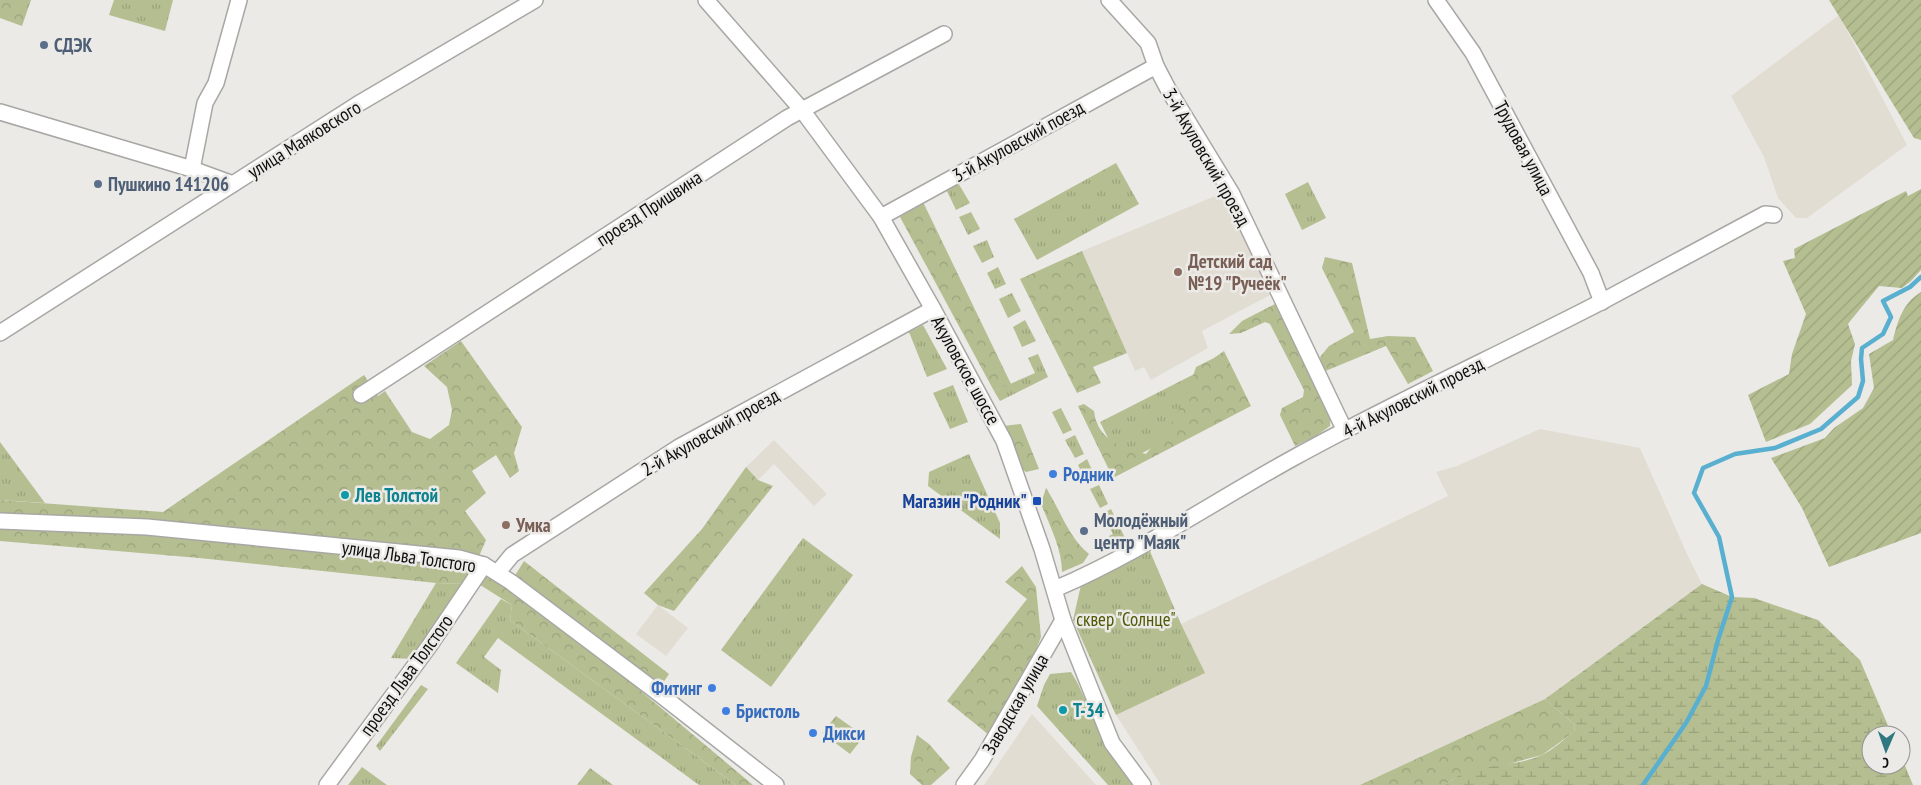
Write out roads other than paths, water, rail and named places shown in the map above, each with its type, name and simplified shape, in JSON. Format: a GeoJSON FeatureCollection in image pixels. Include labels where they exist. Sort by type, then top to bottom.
{"type":"FeatureCollection","features":[{"type":"Feature","properties":{"kind":"street"},"geometry":{"type":"LineString","coordinates":[[192,169],[205,103],[216,83],[239,0]]}},
{"type":"Feature","properties":{"kind":"street","name":"улица Маяковского"},"geometry":{"type":"LineString","coordinates":[[0,332],[358,104],[535,0]]}},
{"type":"Feature","properties":{"kind":"street","name":"Акуловское шоссе"},"geometry":{"type":"LineString","coordinates":[[706,0],[802,110],[881,217],[933,310],[1004,441],[1055,589],[1063,620],[1112,743],[1143,785]]}},
{"type":"Feature","properties":{"kind":"street","name":"3-й Акуловский проезд"},"geometry":{"type":"LineString","coordinates":[[1109,0],[1148,43],[1156,66],[1232,194],[1345,431]]}},
{"type":"Feature","properties":{"kind":"street","name":"Трудовая улица"},"geometry":{"type":"LineString","coordinates":[[1436,0],[1474,53],[1591,273],[1602,302]]}},
{"type":"Feature","properties":{"kind":"street","name":"проезд Пришвина"},"geometry":{"type":"LineString","coordinates":[[361,395],[787,118],[944,34]]}},
{"type":"Feature","properties":{"kind":"street","name":"3-й Акуловский поезд"},"geometry":{"type":"LineString","coordinates":[[881,217],[1156,66]]}},
{"type":"Feature","properties":{"kind":"street"},"geometry":{"type":"LineString","coordinates":[[0,112],[192,169],[233,184]]}},
{"type":"Feature","properties":{"kind":"street","name":"4-й Акуловский проезд"},"geometry":{"type":"LineString","coordinates":[[1055,589],[1125,554],[1295,457],[1602,302],[1765,214],[1774,215]]}},
{"type":"Feature","properties":{"kind":"street","name":"2-й Акуловский проезд"},"geometry":{"type":"LineString","coordinates":[[498,572],[512,555],[679,447],[933,310]]}},
{"type":"Feature","properties":{"kind":"street","name":"улица Льва Толстого"},"geometry":{"type":"LineString","coordinates":[[0,521],[147,527],[459,558],[484,565],[498,572],[658,692],[776,785]]}},
{"type":"Feature","properties":{"kind":"street","name":"проезд Льва Толстого"},"geometry":{"type":"LineString","coordinates":[[327,785],[430,645],[484,565]]}},
{"type":"Feature","properties":{"kind":"street","name":"Заводская улица"},"geometry":{"type":"LineString","coordinates":[[964,785],[982,760],[1063,620]]}},
{"type":"Feature","properties":{"kind":"waterway"},"geometry":{"type":"LineString","coordinates":[[1643,785],[1686,723],[1706,686],[1732,597],[1719,537],[1694,493],[1703,468],[1735,454],[1775,448],[1821,429],[1858,397],[1863,381],[1862,348],[1883,334],[1891,317],[1883,301],[1910,287],[1921,277]]}},
{"type":"Feature","properties":{"kind":"place","name":"СДЭК"},"geometry":{"type":"Point","coordinates":[44,45]}},
{"type":"Feature","properties":{"kind":"place","name":"Пушкино 141206"},"geometry":{"type":"Point","coordinates":[98,184]}},
{"type":"Feature","properties":{"kind":"place","name":"Детский сад №19 \"Ручеёк\""},"geometry":{"type":"Point","coordinates":[1178,272]}},
{"type":"Feature","properties":{"kind":"place","name":"Родник"},"geometry":{"type":"Point","coordinates":[1053,474]}},
{"type":"Feature","properties":{"kind":"place","name":"Лев Толстой"},"geometry":{"type":"Point","coordinates":[345,495]}},
{"type":"Feature","properties":{"kind":"place","name":"Магазин \"Родник\""},"geometry":{"type":"Point","coordinates":[1037,501]}},
{"type":"Feature","properties":{"kind":"place","name":"Умка"},"geometry":{"type":"Point","coordinates":[506,525]}},
{"type":"Feature","properties":{"kind":"place","name":"Молодёжный центр \"Маяк\""},"geometry":{"type":"Point","coordinates":[1084,531]}},
{"type":"Feature","properties":{"kind":"place","name":"Фитинг"},"geometry":{"type":"Point","coordinates":[712,688]}},
{"type":"Feature","properties":{"kind":"place","name":"Т-34"},"geometry":{"type":"Point","coordinates":[1063,710]}},
{"type":"Feature","properties":{"kind":"place","name":"Бристоль"},"geometry":{"type":"Point","coordinates":[726,711]}},
{"type":"Feature","properties":{"kind":"place","name":"Дикси"},"geometry":{"type":"Point","coordinates":[813,733]}},
{"type":"Feature","properties":{"kind":"park label","name":"сквер \"Солнце\""},"geometry":{"type":"Point","coordinates":[1126,619]}}]}
